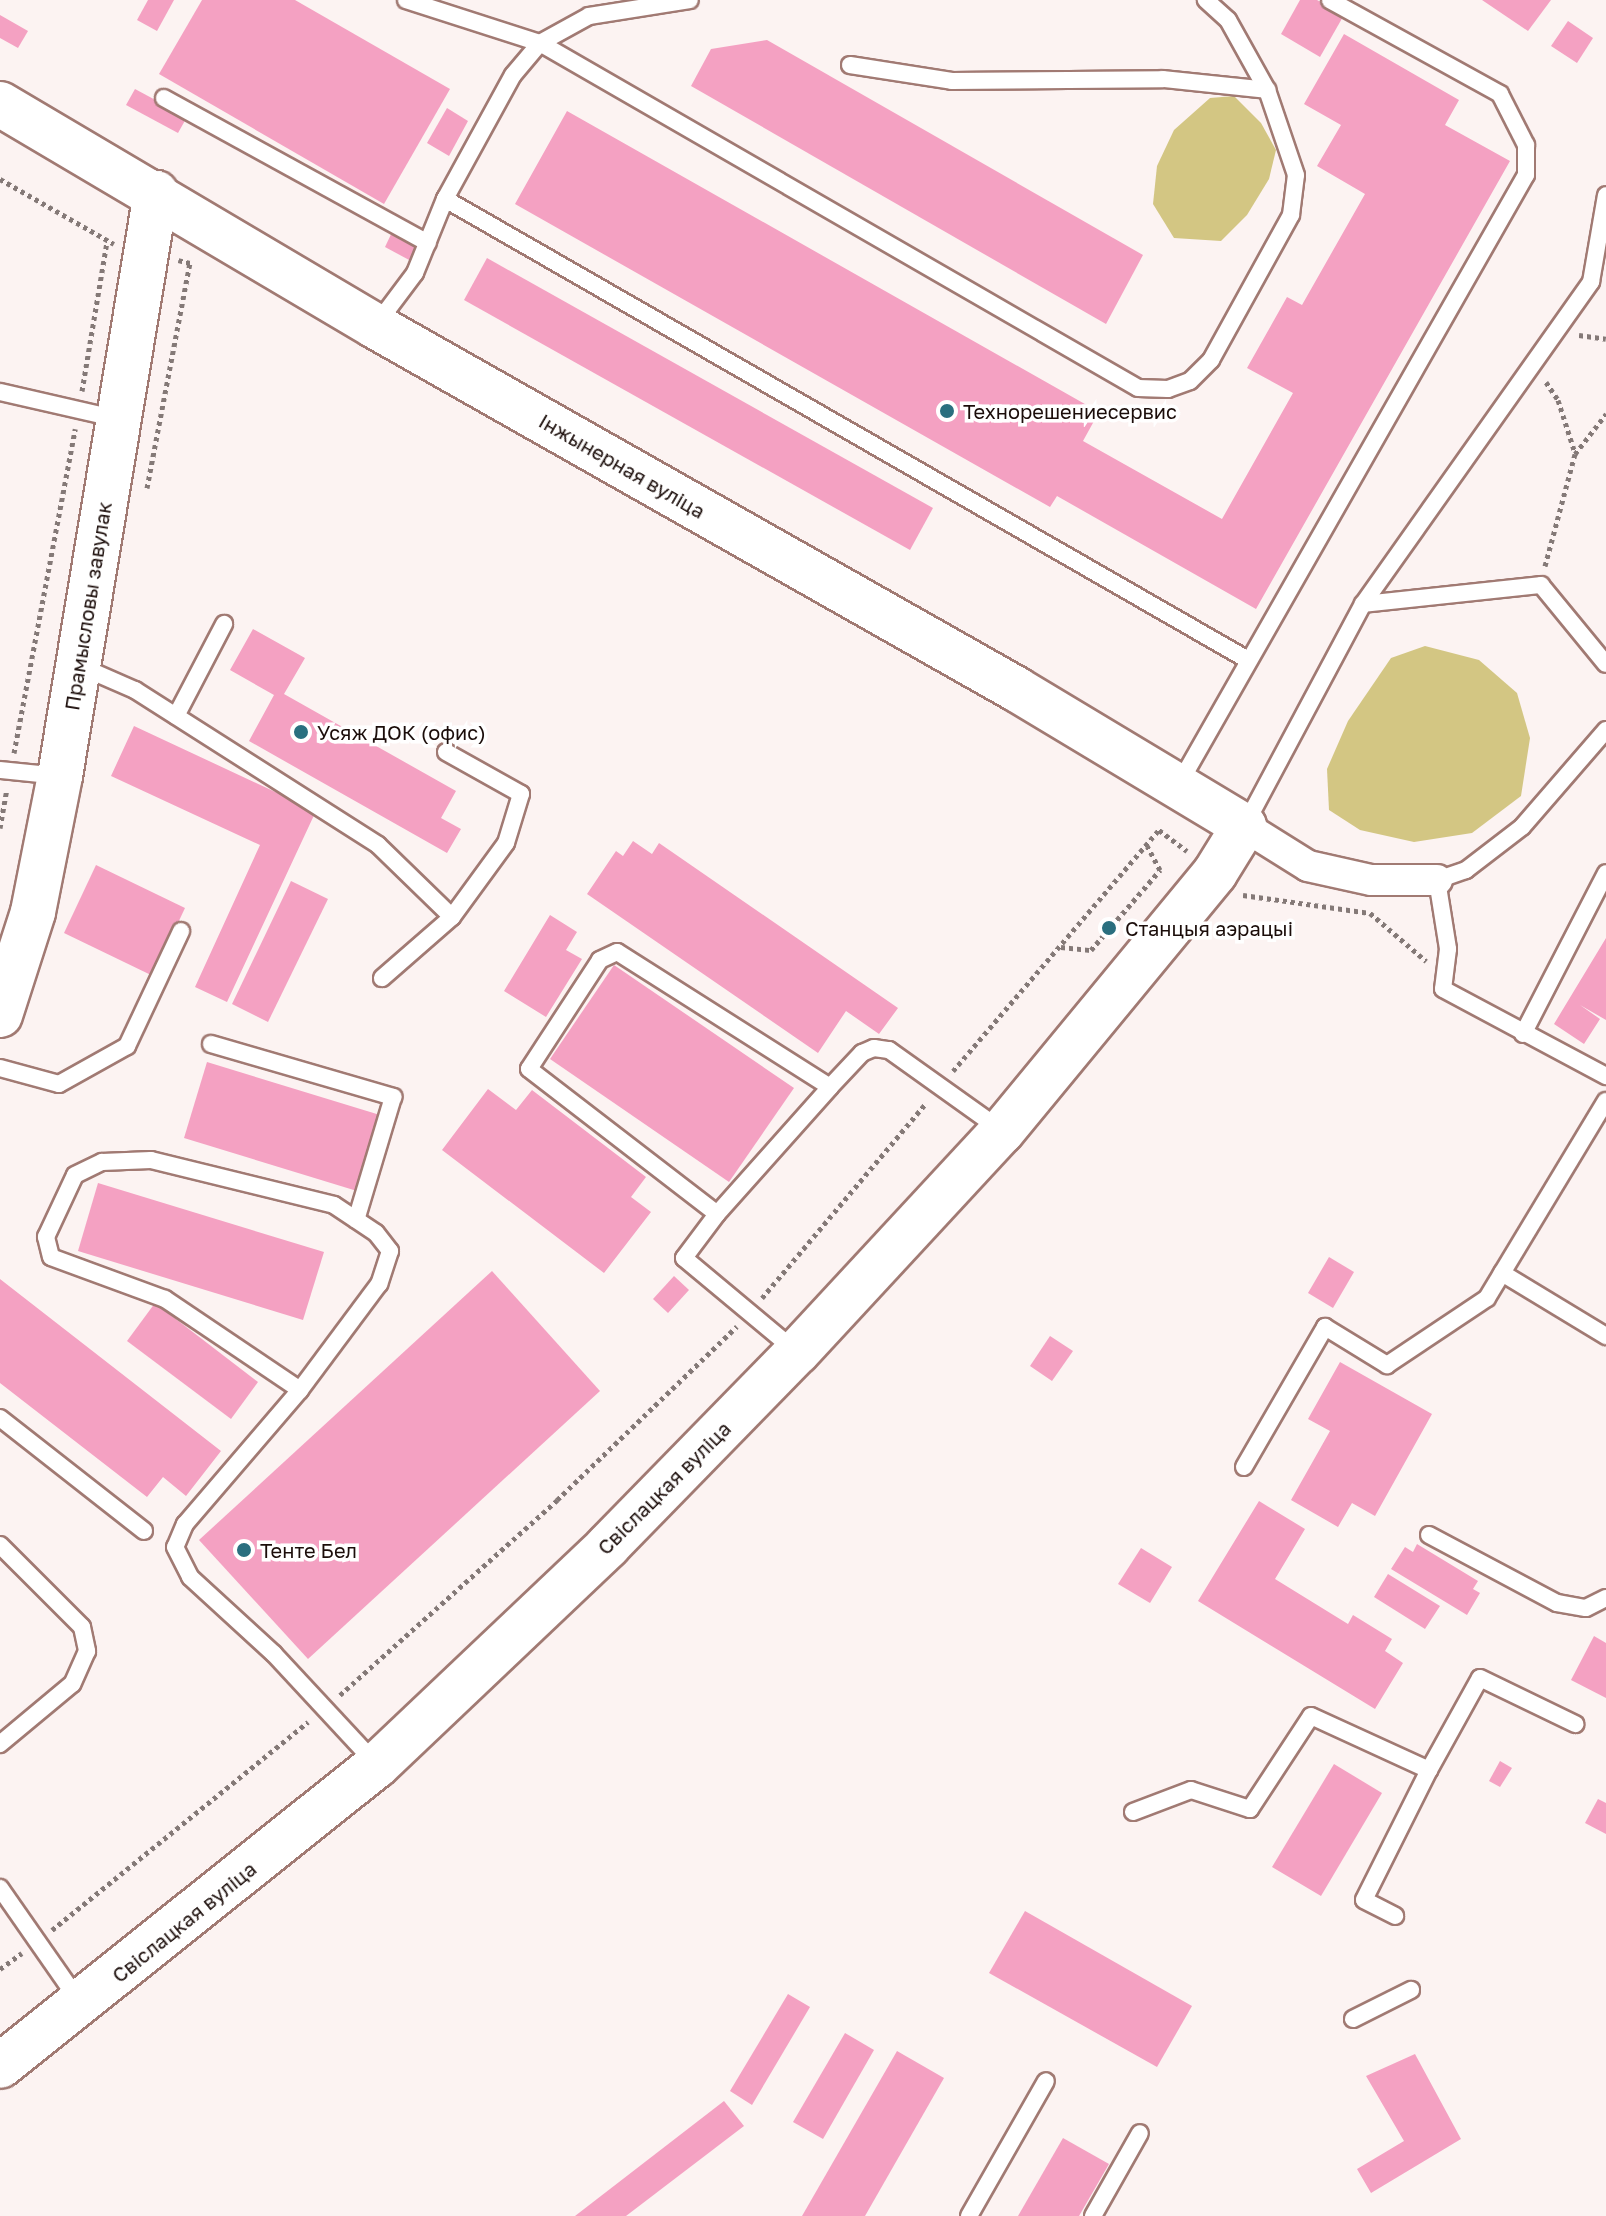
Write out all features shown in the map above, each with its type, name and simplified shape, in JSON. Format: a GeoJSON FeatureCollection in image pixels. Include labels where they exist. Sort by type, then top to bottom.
{"type":"FeatureCollection","features":[{"type":"Feature","properties":{"kind":"street","name":"Інжынерная вуліца"},"geometry":{"type":"LineString","coordinates":[[0,104],[156,193],[375,326],[1179,784],[1244,826]]}},
{"type":"Feature","properties":{"kind":"street","name":"Прамысловы завулак"},"geometry":{"type":"LineString","coordinates":[[0,1015],[33,912],[60,776],[78,665],[99,415],[156,193]]}},
{"type":"Feature","properties":{"kind":"street"},"geometry":{"type":"LineString","coordinates":[[1244,826],[1308,866],[1371,880],[1437,880]]}},
{"type":"Feature","properties":{"kind":"street","name":"Свіслацкая вуліца"},"geometry":{"type":"LineString","coordinates":[[0,2066],[82,2004],[377,1765],[608,1546],[797,1352],[1002,1131],[1215,873],[1244,826]]}},
{"type":"Feature","properties":{"kind":"lane"},"geometry":{"type":"LineString","coordinates":[[406,0],[540,43],[1138,388],[1179,385],[1211,360],[1291,215],[1296,175],[1267,90],[1228,20],[1206,0]]}},
{"type":"Feature","properties":{"kind":"lane"},"geometry":{"type":"LineString","coordinates":[[375,326],[415,273],[445,199],[513,75],[540,43],[589,16],[690,0]]}},
{"type":"Feature","properties":{"kind":"lane"},"geometry":{"type":"LineString","coordinates":[[1179,784],[1526,175],[1526,145],[1500,94],[1330,0]]}},
{"type":"Feature","properties":{"kind":"lane"},"geometry":{"type":"LineString","coordinates":[[850,65],[952,81],[1163,79],[1267,90]]}},
{"type":"Feature","properties":{"kind":"lane"},"geometry":{"type":"LineString","coordinates":[[164,98],[428,243]]}},
{"type":"Feature","properties":{"kind":"lane"},"geometry":{"type":"LineString","coordinates":[[1591,282],[1606,195]]}},
{"type":"Feature","properties":{"kind":"lane"},"geometry":{"type":"LineString","coordinates":[[445,199],[1248,660]]}},
{"type":"Feature","properties":{"kind":"lane"},"geometry":{"type":"LineString","coordinates":[[1244,826],[1363,604],[1591,282],[1606,253]]}},
{"type":"Feature","properties":{"kind":"lane"},"geometry":{"type":"LineString","coordinates":[[0,392],[99,415]]}},
{"type":"Feature","properties":{"kind":"lane"},"geometry":{"type":"LineString","coordinates":[[1363,604],[1541,585],[1606,664]]}},
{"type":"Feature","properties":{"kind":"lane"},"geometry":{"type":"LineString","coordinates":[[176,716],[224,624]]}},
{"type":"Feature","properties":{"kind":"lane"},"geometry":{"type":"LineString","coordinates":[[78,665],[135,690],[378,845],[452,917]]}},
{"type":"Feature","properties":{"kind":"lane"},"geometry":{"type":"LineString","coordinates":[[1606,730],[1522,827],[1466,870],[1437,880],[1448,969],[1443,989],[1606,1076]]}},
{"type":"Feature","properties":{"kind":"lane"},"geometry":{"type":"LineString","coordinates":[[382,978],[452,917],[506,843],[521,794],[446,752]]}},
{"type":"Feature","properties":{"kind":"lane"},"geometry":{"type":"LineString","coordinates":[[5,771],[60,776]]}},
{"type":"Feature","properties":{"kind":"lane"},"geometry":{"type":"LineString","coordinates":[[1523,1034],[1606,873]]}},
{"type":"Feature","properties":{"kind":"lane"},"geometry":{"type":"LineString","coordinates":[[0,1068],[59,1084],[127,1046],[181,931]]}},
{"type":"Feature","properties":{"kind":"lane"},"geometry":{"type":"LineString","coordinates":[[717,1214],[529,1069],[600,960],[617,952],[631,957],[830,1087]]}},
{"type":"Feature","properties":{"kind":"lane"},"geometry":{"type":"LineString","coordinates":[[211,1044],[393,1097],[356,1220]]}},
{"type":"Feature","properties":{"kind":"lane"},"geometry":{"type":"LineString","coordinates":[[797,1352],[747,1316],[684,1258],[717,1214],[830,1087],[874,1048],[903,1058],[1002,1131]]}},
{"type":"Feature","properties":{"kind":"lane"},"geometry":{"type":"LineString","coordinates":[[1244,1467],[1325,1327],[1387,1365],[1487,1298],[1606,1101]]}},
{"type":"Feature","properties":{"kind":"lane"},"geometry":{"type":"LineString","coordinates":[[300,1390],[165,1299],[51,1257],[46,1237],[75,1175],[102,1162],[151,1160],[334,1205],[390,1251],[383,1273],[300,1390],[185,1524],[175,1547],[190,1577],[326,1708],[377,1765]]}},
{"type":"Feature","properties":{"kind":"lane"},"geometry":{"type":"LineString","coordinates":[[1502,1273],[1606,1336]]}},
{"type":"Feature","properties":{"kind":"lane"},"geometry":{"type":"LineString","coordinates":[[0,1418],[144,1531]]}},
{"type":"Feature","properties":{"kind":"lane"},"geometry":{"type":"LineString","coordinates":[[1429,1535],[1557,1603],[1586,1608],[1606,1598]]}},
{"type":"Feature","properties":{"kind":"lane"},"geometry":{"type":"LineString","coordinates":[[0,1545],[82,1627],[87,1651],[72,1684],[0,1744]]}},
{"type":"Feature","properties":{"kind":"lane"},"geometry":{"type":"LineString","coordinates":[[1395,1916],[1364,1900],[1429,1770],[1480,1678],[1575,1724]]}},
{"type":"Feature","properties":{"kind":"lane"},"geometry":{"type":"LineString","coordinates":[[1133,1812],[1191,1790],[1250,1809],[1311,1716],[1429,1770]]}},
{"type":"Feature","properties":{"kind":"lane"},"geometry":{"type":"LineString","coordinates":[[0,1888],[82,2004]]}},
{"type":"Feature","properties":{"kind":"lane"},"geometry":{"type":"LineString","coordinates":[[1353,2019],[1411,1990]]}},
{"type":"Feature","properties":{"kind":"lane"},"geometry":{"type":"LineString","coordinates":[[969,2216],[1046,2081]]}},
{"type":"Feature","properties":{"kind":"lane"},"geometry":{"type":"LineString","coordinates":[[1093,2216],[1140,2133]]}},
{"type":"Feature","properties":{"kind":"path"},"geometry":{"type":"LineString","coordinates":[[0,179],[107,242],[99,415],[5,771],[0,828]]}},
{"type":"Feature","properties":{"kind":"path"},"geometry":{"type":"LineString","coordinates":[[1534,363],[1558,400],[1575,454]]}},
{"type":"Feature","properties":{"kind":"path"},"geometry":{"type":"LineString","coordinates":[[1541,585],[1575,454],[1606,414]]}},
{"type":"Feature","properties":{"kind":"path"},"geometry":{"type":"LineString","coordinates":[[0,1969],[37,1943],[326,1708],[557,1500],[747,1316],[1159,830],[1187,851]]}},
{"type":"Feature","properties":{"kind":"path"},"geometry":{"type":"LineString","coordinates":[[1060,947],[1091,950],[1160,870],[1147,846]]}},
{"type":"Feature","properties":{"kind":"path"},"geometry":{"type":"LineString","coordinates":[[1242,895],[1370,913],[1433,967],[1448,969]]}},
{"type":"Feature","properties":{"kind":"shaded area"},"geometry":{"type":"Polygon","coordinates":[[[1234,96],[1261,123],[1276,150],[1269,179],[1247,215],[1221,241],[1174,238],[1153,204],[1157,166],[1174,130],[1210,98],[1234,96]]]}},
{"type":"Feature","properties":{"kind":"shaded area"},"geometry":{"type":"Polygon","coordinates":[[[1425,646],[1479,660],[1517,693],[1530,738],[1521,796],[1472,833],[1414,842],[1360,830],[1329,810],[1327,769],[1348,721],[1391,658],[1425,646]]]}},
{"type":"Feature","properties":{"kind":"building"},"geometry":{"type":"Polygon","coordinates":[[[148,0],[174,0],[157,31],[137,20],[148,0]]]}},
{"type":"Feature","properties":{"kind":"building"},"geometry":{"type":"Polygon","coordinates":[[[202,0],[295,0],[450,89],[384,204],[159,74],[202,0]]]}},
{"type":"Feature","properties":{"kind":"building"},"geometry":{"type":"Polygon","coordinates":[[[1300,0],[1317,0],[1344,15],[1320,57],[1281,34],[1300,0]]]}},
{"type":"Feature","properties":{"kind":"building"},"geometry":{"type":"Polygon","coordinates":[[[1482,0],[1551,0],[1528,31],[1482,0]]]}},
{"type":"Feature","properties":{"kind":"building"},"geometry":{"type":"Polygon","coordinates":[[[0,15],[28,31],[18,48],[0,38],[0,15]]]}},
{"type":"Feature","properties":{"kind":"building"},"geometry":{"type":"Polygon","coordinates":[[[1568,21],[1593,38],[1577,63],[1551,46],[1568,21]]]}},
{"type":"Feature","properties":{"kind":"building"},"geometry":{"type":"Polygon","coordinates":[[[1344,34],[1459,100],[1445,125],[1510,161],[1256,609],[1057,496],[1050,507],[515,204],[567,111],[1099,412],[1083,441],[1222,519],[1293,393],[1247,368],[1287,297],[1302,305],[1365,194],[1317,166],[1341,125],[1304,104],[1344,34]]]}},
{"type":"Feature","properties":{"kind":"building"},"geometry":{"type":"Polygon","coordinates":[[[767,40],[1143,255],[1106,324],[691,86],[711,49],[767,40]]]}},
{"type":"Feature","properties":{"kind":"building"},"geometry":{"type":"Polygon","coordinates":[[[135,89],[187,117],[178,133],[126,105],[135,89]]]}},
{"type":"Feature","properties":{"kind":"building"},"geometry":{"type":"Polygon","coordinates":[[[447,108],[468,121],[449,156],[427,143],[447,108]]]}},
{"type":"Feature","properties":{"kind":"building"},"geometry":{"type":"Polygon","coordinates":[[[394,228],[421,242],[411,261],[385,247],[394,228]]]}},
{"type":"Feature","properties":{"kind":"building"},"geometry":{"type":"Polygon","coordinates":[[[487,258],[933,508],[910,550],[464,300],[487,258]]]}},
{"type":"Feature","properties":{"kind":"building"},"geometry":{"type":"Polygon","coordinates":[[[253,629],[305,658],[284,694],[456,791],[441,818],[461,829],[447,853],[249,741],[274,695],[230,670],[253,629]]]}},
{"type":"Feature","properties":{"kind":"building"},"geometry":{"type":"Polygon","coordinates":[[[134,726],[316,811],[227,1002],[195,987],[260,845],[111,776],[134,726]]]}},
{"type":"Feature","properties":{"kind":"building"},"geometry":{"type":"Polygon","coordinates":[[[633,841],[652,854],[659,843],[898,1008],[879,1034],[846,1011],[818,1053],[587,894],[616,851],[623,856],[633,841]]]}},
{"type":"Feature","properties":{"kind":"building"},"geometry":{"type":"Polygon","coordinates":[[[96,865],[185,908],[153,976],[64,933],[96,865]]]}},
{"type":"Feature","properties":{"kind":"building"},"geometry":{"type":"Polygon","coordinates":[[[291,881],[328,899],[268,1022],[232,1004],[291,881]]]}},
{"type":"Feature","properties":{"kind":"building"},"geometry":{"type":"Polygon","coordinates":[[[550,915],[577,932],[566,950],[582,959],[546,1017],[504,991],[550,915]]]}},
{"type":"Feature","properties":{"kind":"building"},"geometry":{"type":"Polygon","coordinates":[[[1606,938],[1606,1020],[1580,1005],[1600,1019],[1584,1044],[1554,1024],[1606,938]]]}},
{"type":"Feature","properties":{"kind":"building"},"geometry":{"type":"Polygon","coordinates":[[[614,965],[794,1088],[729,1182],[550,1059],[614,965]]]}},
{"type":"Feature","properties":{"kind":"building"},"geometry":{"type":"Polygon","coordinates":[[[207,1062],[380,1115],[357,1191],[184,1138],[207,1062]]]}},
{"type":"Feature","properties":{"kind":"building"},"geometry":{"type":"Polygon","coordinates":[[[488,1089],[516,1110],[532,1090],[646,1177],[631,1197],[651,1212],[604,1273],[442,1150],[488,1089]]]}},
{"type":"Feature","properties":{"kind":"building"},"geometry":{"type":"Polygon","coordinates":[[[98,1183],[324,1252],[303,1320],[78,1251],[98,1183]]]}},
{"type":"Feature","properties":{"kind":"building"},"geometry":{"type":"Polygon","coordinates":[[[1329,1257],[1354,1272],[1333,1308],[1308,1293],[1329,1257]]]}},
{"type":"Feature","properties":{"kind":"building"},"geometry":{"type":"Polygon","coordinates":[[[492,1271],[600,1391],[308,1659],[199,1540],[492,1271]]]}},
{"type":"Feature","properties":{"kind":"building"},"geometry":{"type":"Polygon","coordinates":[[[674,1276],[689,1290],[668,1313],[653,1299],[674,1276]]]}},
{"type":"Feature","properties":{"kind":"building"},"geometry":{"type":"Polygon","coordinates":[[[0,1279],[221,1451],[186,1496],[163,1477],[147,1497],[0,1383],[0,1279]]]}},
{"type":"Feature","properties":{"kind":"building"},"geometry":{"type":"Polygon","coordinates":[[[155,1303],[258,1382],[231,1419],[127,1341],[155,1303]]]}},
{"type":"Feature","properties":{"kind":"building"},"geometry":{"type":"Polygon","coordinates":[[[1050,1336],[1073,1351],[1052,1381],[1030,1366],[1050,1336]]]}},
{"type":"Feature","properties":{"kind":"building"},"geometry":{"type":"Polygon","coordinates":[[[1340,1362],[1432,1414],[1375,1516],[1352,1503],[1338,1527],[1291,1500],[1330,1431],[1308,1419],[1340,1362]]]}},
{"type":"Feature","properties":{"kind":"building"},"geometry":{"type":"Polygon","coordinates":[[[1259,1501],[1305,1529],[1275,1579],[1348,1624],[1353,1615],[1392,1639],[1385,1651],[1403,1663],[1375,1709],[1198,1601],[1259,1501]]]}},
{"type":"Feature","properties":{"kind":"building"},"geometry":{"type":"Polygon","coordinates":[[[1417,1544],[1478,1581],[1473,1589],[1480,1593],[1467,1615],[1391,1569],[1405,1547],[1413,1552],[1417,1544]]]}},
{"type":"Feature","properties":{"kind":"building"},"geometry":{"type":"Polygon","coordinates":[[[1141,1548],[1172,1567],[1150,1603],[1118,1584],[1141,1548]]]}},
{"type":"Feature","properties":{"kind":"building"},"geometry":{"type":"Polygon","coordinates":[[[1388,1574],[1440,1606],[1425,1629],[1374,1597],[1388,1574]]]}},
{"type":"Feature","properties":{"kind":"building"},"geometry":{"type":"Polygon","coordinates":[[[1594,1636],[1606,1643],[1606,1698],[1571,1680],[1594,1636]]]}},
{"type":"Feature","properties":{"kind":"building"},"geometry":{"type":"Polygon","coordinates":[[[1500,1761],[1512,1768],[1500,1787],[1489,1781],[1500,1761]]]}},
{"type":"Feature","properties":{"kind":"building"},"geometry":{"type":"Polygon","coordinates":[[[1334,1764],[1382,1793],[1321,1896],[1272,1867],[1334,1764]]]}},
{"type":"Feature","properties":{"kind":"building"},"geometry":{"type":"Polygon","coordinates":[[[1598,1799],[1606,1803],[1606,1834],[1585,1823],[1598,1799]]]}},
{"type":"Feature","properties":{"kind":"building"},"geometry":{"type":"Polygon","coordinates":[[[1025,1911],[1192,2006],[1157,2067],[989,1973],[1025,1911]]]}},
{"type":"Feature","properties":{"kind":"building"},"geometry":{"type":"Polygon","coordinates":[[[788,1994],[810,2007],[752,2105],[730,2091],[788,1994]]]}},
{"type":"Feature","properties":{"kind":"building"},"geometry":{"type":"Polygon","coordinates":[[[845,2033],[874,2050],[823,2139],[793,2122],[845,2033]]]}},
{"type":"Feature","properties":{"kind":"building"},"geometry":{"type":"Polygon","coordinates":[[[897,2051],[944,2078],[865,2216],[802,2216],[897,2051]]]}},
{"type":"Feature","properties":{"kind":"building"},"geometry":{"type":"Polygon","coordinates":[[[1415,2054],[1461,2139],[1371,2193],[1357,2169],[1404,2141],[1366,2076],[1415,2054]]]}},
{"type":"Feature","properties":{"kind":"building"},"geometry":{"type":"Polygon","coordinates":[[[724,2101],[744,2126],[626,2216],[575,2216],[724,2101]]]}},
{"type":"Feature","properties":{"kind":"building"},"geometry":{"type":"Polygon","coordinates":[[[1063,2138],[1109,2164],[1079,2216],[1018,2216],[1063,2138]]]}},
{"type":"Feature","properties":{"kind":"place","name":"Технорешениесервис"},"geometry":{"type":"Point","coordinates":[947,411]}},
{"type":"Feature","properties":{"kind":"place","name":"Усяж ДОК (офис)"},"geometry":{"type":"Point","coordinates":[301,732]}},
{"type":"Feature","properties":{"kind":"place","name":"Станцыя аэрацыі"},"geometry":{"type":"Point","coordinates":[1109,928]}},
{"type":"Feature","properties":{"kind":"place","name":"Тенте Бел"},"geometry":{"type":"Point","coordinates":[244,1550]}}]}
